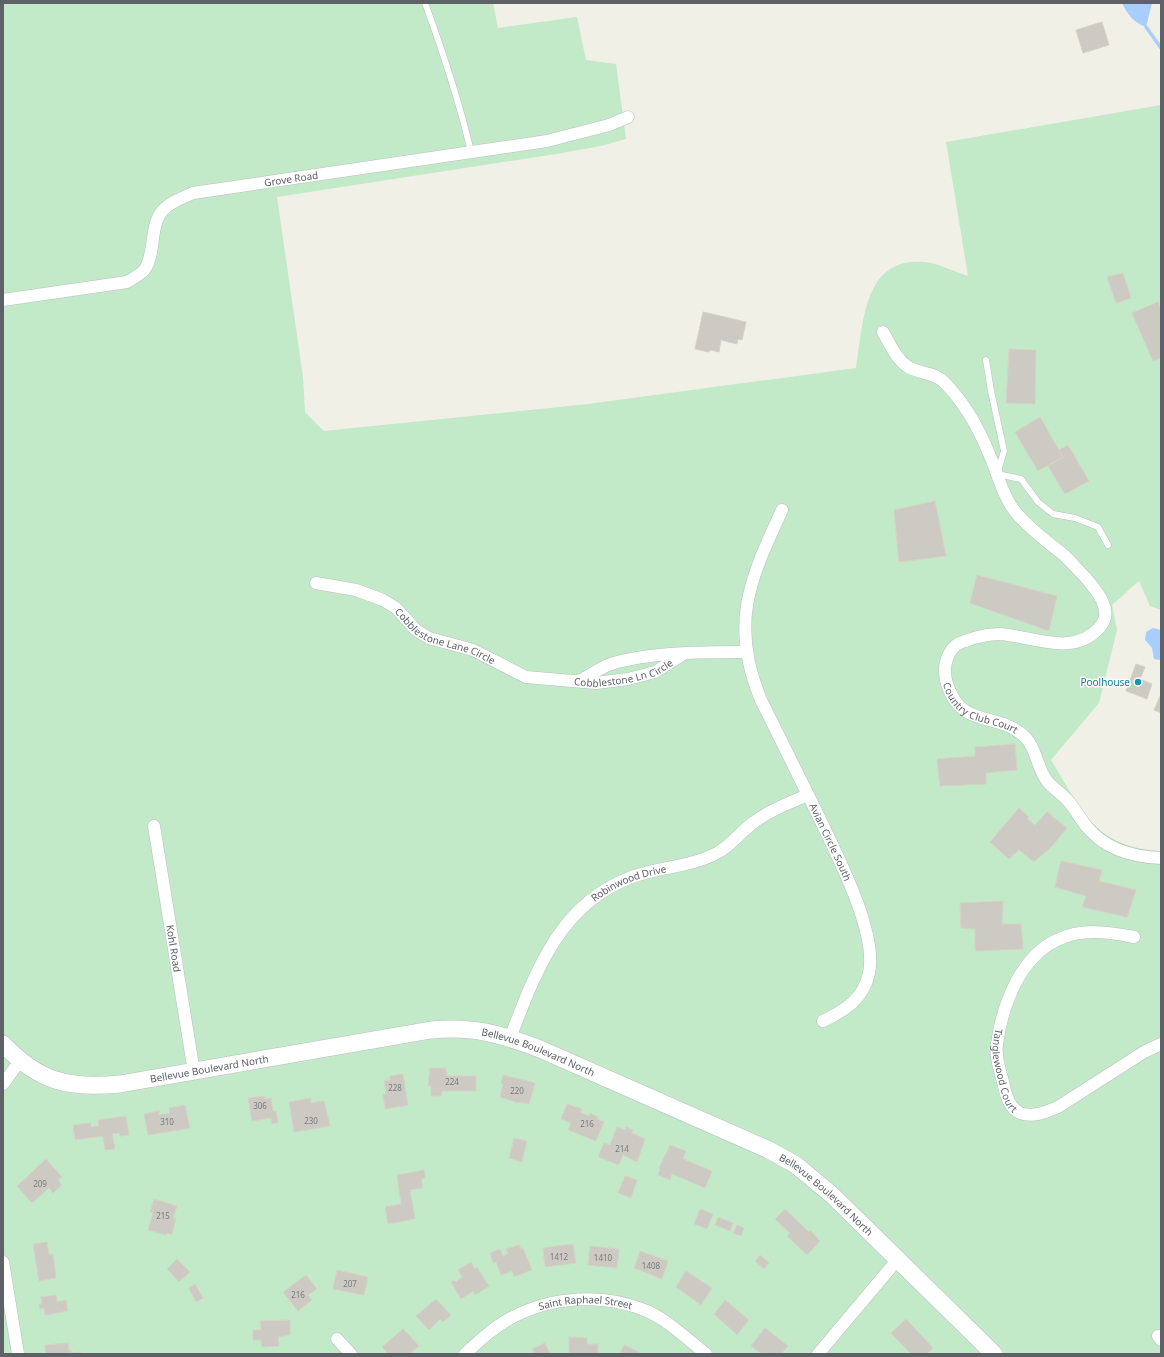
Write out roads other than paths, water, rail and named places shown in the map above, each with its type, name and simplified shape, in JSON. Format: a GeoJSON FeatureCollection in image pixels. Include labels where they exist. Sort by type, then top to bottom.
{"type":"FeatureCollection","features":[{"type":"Feature","properties":{"kind":"main road","name":"Bellevue Boulevard North"},"geometry":{"type":"LineString","coordinates":[[3,1044],[20,1061],[45,1076],[90,1087],[120,1084],[194,1072],[431,1030],[454,1028],[479,1030],[510,1038],[541,1049],[770,1150],[796,1165],[832,1195],[994,1354]]}},
{"type":"Feature","properties":{"kind":"street","name":"Grove Road"},"geometry":{"type":"LineString","coordinates":[[3,300],[127,282],[145,271],[150,257],[156,224],[163,210],[176,201],[193,193],[547,141],[609,125],[628,117]]}},
{"type":"Feature","properties":{"kind":"street","name":"Country Club Court"},"geometry":{"type":"LineString","coordinates":[[883,332],[899,359],[909,367],[931,374],[943,381],[954,394],[980,432],[1008,501],[1019,516],[1067,558],[1094,588],[1103,601],[1106,613],[1104,622],[1097,631],[1086,638],[1071,643],[1043,642],[999,634],[971,638],[958,644],[950,652],[945,662],[945,676],[948,686],[960,707],[967,712],[978,718],[1004,723],[1018,731],[1028,740],[1047,781],[1062,794],[1094,836],[1107,845],[1127,853],[1144,857],[1161,858]]}},
{"type":"Feature","properties":{"kind":"street","name":"Avian Circle South"},"geometry":{"type":"LineString","coordinates":[[782,510],[751,582],[745,618],[746,652],[749,669],[761,700],[854,893],[865,931],[870,959],[866,985],[860,995],[842,1012],[823,1022]]}},
{"type":"Feature","properties":{"kind":"street","name":"Cobblestone Lane Circle"},"geometry":{"type":"LineString","coordinates":[[316,583],[356,590],[383,600],[396,608],[416,630],[429,638],[473,650],[526,677],[577,682]]}},
{"type":"Feature","properties":{"kind":"street","name":"Cobblestone Ln Circle"},"geometry":{"type":"LineString","coordinates":[[577,682],[602,667],[634,658],[710,652],[746,652]]}},
{"type":"Feature","properties":{"kind":"street","name":"Cobblestone Ln Circle"},"geometry":{"type":"LineString","coordinates":[[577,682],[596,683],[643,676],[655,672],[682,655]]}},
{"type":"Feature","properties":{"kind":"street","name":"Robinwood Drive"},"geometry":{"type":"LineString","coordinates":[[510,1038],[531,983],[543,960],[556,938],[573,915],[588,901],[607,888],[633,877],[699,861],[717,853],[731,845],[752,823],[766,814],[808,795]]}},
{"type":"Feature","properties":{"kind":"street","name":"Kohl Road"},"geometry":{"type":"LineString","coordinates":[[154,826],[194,1072]]}},
{"type":"Feature","properties":{"kind":"street","name":"Tanglewood Court"},"geometry":{"type":"LineString","coordinates":[[1134,937],[1091,931],[1056,940],[1040,950],[1012,988],[996,1045],[997,1061],[1006,1095],[1010,1104],[1020,1113],[1031,1115],[1044,1113],[1058,1107],[1144,1052],[1161,1044]]}},
{"type":"Feature","properties":{"kind":"street"},"geometry":{"type":"LineString","coordinates":[[3,1084],[20,1061]]}},
{"type":"Feature","properties":{"kind":"street"},"geometry":{"type":"LineString","coordinates":[[818,1354],[898,1259]]}},
{"type":"Feature","properties":{"kind":"street"},"geometry":{"type":"LineString","coordinates":[[3,1262],[18,1354]]}},
{"type":"Feature","properties":{"kind":"street","name":"Saint Raphael Street"},"geometry":{"type":"LineString","coordinates":[[465,1354],[483,1337],[513,1317],[547,1304],[584,1300],[626,1305],[646,1311],[662,1319],[706,1354]]}},
{"type":"Feature","properties":{"kind":"street"},"geometry":{"type":"LineString","coordinates":[[338,1339],[351,1354]]}},
{"type":"Feature","properties":{"kind":"lane"},"geometry":{"type":"LineString","coordinates":[[425,3],[445,56],[463,116],[471,152]]}},
{"type":"Feature","properties":{"kind":"lane"},"geometry":{"type":"LineString","coordinates":[[986,360],[1004,451],[997,474],[1021,479],[1038,502],[1053,514],[1075,518],[1098,527],[1108,545]]}},
{"type":"Feature","properties":{"kind":"water"},"geometry":{"type":"Polygon","coordinates":[[[1122,3],[1152,3],[1146,27],[1131,18],[1122,3]]]}},
{"type":"Feature","properties":{"kind":"water"},"geometry":{"type":"Polygon","coordinates":[[[1153,628],[1161,630],[1160,660],[1154,659],[1152,648],[1145,640],[1146,632],[1153,628]]]}},
{"type":"Feature","properties":{"kind":"waterway"},"geometry":{"type":"LineString","coordinates":[[1146,27],[1161,48]]}},
{"type":"Feature","properties":{"kind":"place","name":"Poolhouse"},"geometry":{"type":"Point","coordinates":[1138,682]}}]}
